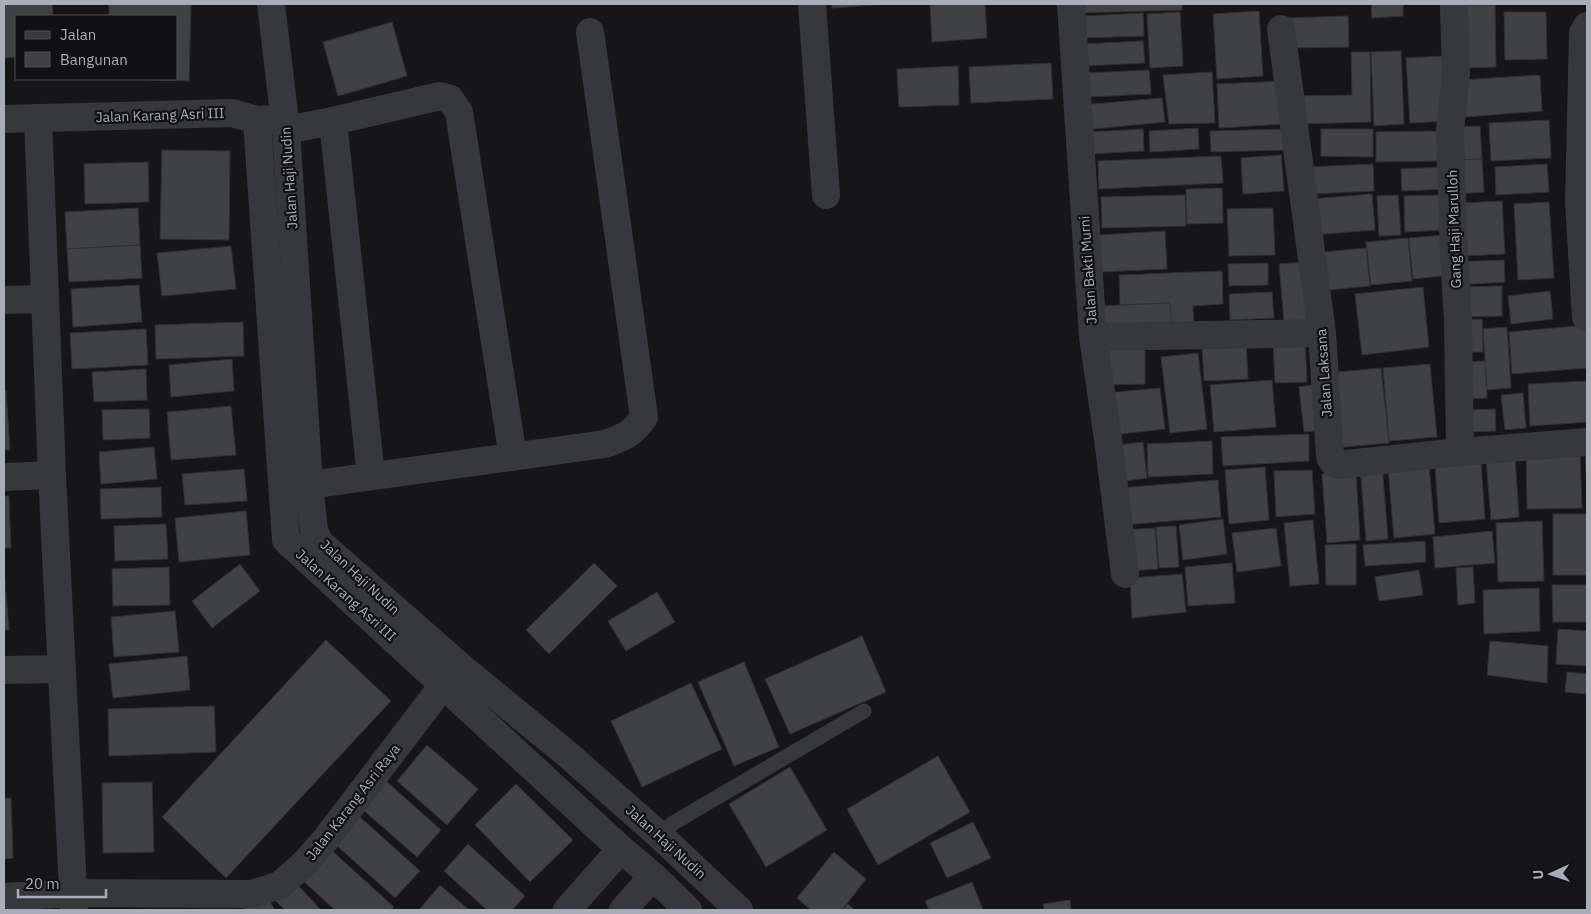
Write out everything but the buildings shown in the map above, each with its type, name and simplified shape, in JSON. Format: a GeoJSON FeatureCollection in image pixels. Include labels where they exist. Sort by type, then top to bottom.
{"type":"FeatureCollection","features":[{"type":"Feature","properties":{"kind":"street","name":"Jalan Haji Nudin"},"geometry":{"type":"LineString","coordinates":[[272,4],[286,125],[309,485],[314,531],[320,543],[461,667],[567,754],[658,834],[739,910]]}},
{"type":"Feature","properties":{"kind":"street"},"geometry":{"type":"LineString","coordinates":[[812,4],[826,195]]}},
{"type":"Feature","properties":{"kind":"street","name":"Jalan Bakti Murni"},"geometry":{"type":"LineString","coordinates":[[1071,4],[1093,337],[1322,333]]}},
{"type":"Feature","properties":{"kind":"street","name":"Gang Haji Marulloh"},"geometry":{"type":"LineString","coordinates":[[1454,7],[1456,73],[1450,131],[1458,320],[1460,452]]}},
{"type":"Feature","properties":{"kind":"street"},"geometry":{"type":"LineString","coordinates":[[1586,317],[1579,202],[1583,33],[1587,26]]}},
{"type":"Feature","properties":{"kind":"street","name":"Jalan Laksana"},"geometry":{"type":"LineString","coordinates":[[1281,29],[1322,333],[1330,457],[1333,462],[1337,465],[1460,452],[1587,442]]}},
{"type":"Feature","properties":{"kind":"street"},"geometry":{"type":"LineString","coordinates":[[309,485],[605,444],[635,430],[644,418],[590,32]]}},
{"type":"Feature","properties":{"kind":"street"},"geometry":{"type":"LineString","coordinates":[[257,120],[286,125],[332,121],[440,96],[450,99],[460,112],[513,457]]}},
{"type":"Feature","properties":{"kind":"street","name":"Jalan Karang Asri III"},"geometry":{"type":"LineString","coordinates":[[4,119],[232,113],[257,120],[286,540],[688,910]]}},
{"type":"Feature","properties":{"kind":"street"},"geometry":{"type":"LineString","coordinates":[[38,118],[44,299],[73,902]]}},
{"type":"Feature","properties":{"kind":"street"},"geometry":{"type":"LineString","coordinates":[[332,121],[371,476]]}},
{"type":"Feature","properties":{"kind":"street"},"geometry":{"type":"LineString","coordinates":[[4,300],[44,299]]}},
{"type":"Feature","properties":{"kind":"street"},"geometry":{"type":"LineString","coordinates":[[1093,337],[1125,574]]}},
{"type":"Feature","properties":{"kind":"street"},"geometry":{"type":"LineString","coordinates":[[4,477],[52,475]]}},
{"type":"Feature","properties":{"kind":"street"},"geometry":{"type":"LineString","coordinates":[[4,670],[61,669]]}},
{"type":"Feature","properties":{"kind":"street","name":"Jalan Karang Asri Raya"},"geometry":{"type":"LineString","coordinates":[[4,897],[73,902],[252,894],[280,885],[304,864],[326,839],[444,684]]}},
{"type":"Feature","properties":{"kind":"street"},"geometry":{"type":"LineString","coordinates":[[567,910],[621,849]]}},
{"type":"Feature","properties":{"kind":"street"},"geometry":{"type":"LineString","coordinates":[[623,910],[653,876]]}},
{"type":"Feature","properties":{"kind":"lane"},"geometry":{"type":"LineString","coordinates":[[658,834],[675,822],[864,711]]}}]}
